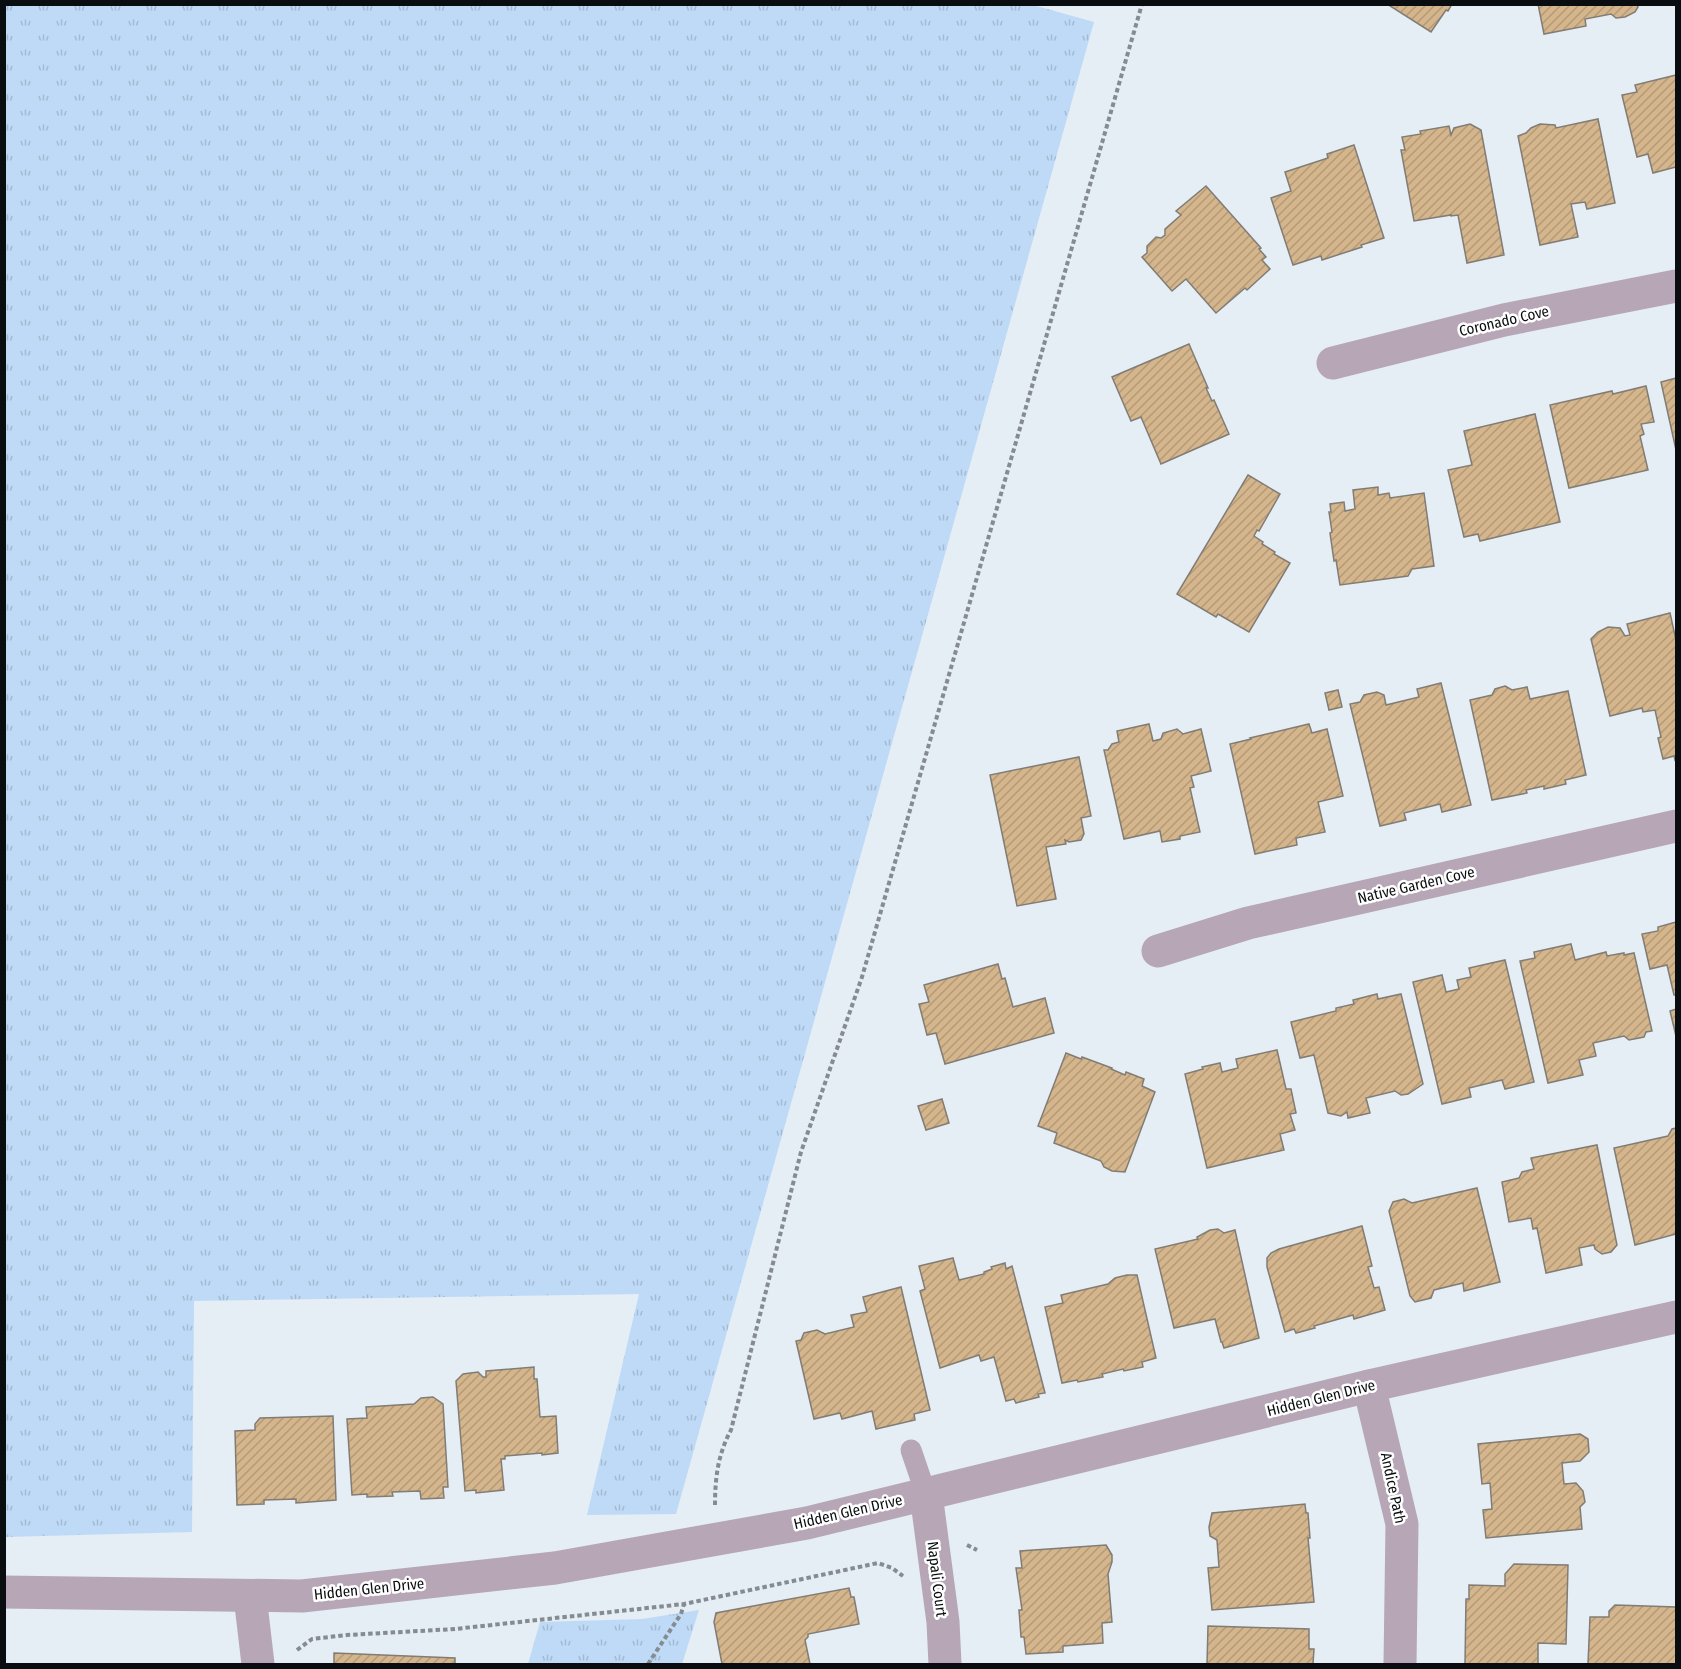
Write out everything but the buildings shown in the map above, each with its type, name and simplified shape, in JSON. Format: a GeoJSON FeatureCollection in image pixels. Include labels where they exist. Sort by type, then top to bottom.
{"type":"FeatureCollection","features":[{"type":"Feature","properties":{"kind":"street","name":"Coronado Cove"},"geometry":{"type":"LineString","coordinates":[[1333,363],[1504,320],[1677,286]]}},
{"type":"Feature","properties":{"kind":"street","name":"Native Garden Cove"},"geometry":{"type":"LineString","coordinates":[[1158,951],[1248,923],[1677,826]]}},
{"type":"Feature","properties":{"kind":"street","name":"Hidden Glen Drive"},"geometry":{"type":"LineString","coordinates":[[4,1592],[302,1596],[555,1568],[807,1523],[1369,1386],[1677,1317]]}},
{"type":"Feature","properties":{"kind":"street","name":"Andice Path"},"geometry":{"type":"LineString","coordinates":[[1369,1386],[1402,1524],[1400,1665]]}},
{"type":"Feature","properties":{"kind":"street","name":"Napali Court"},"geometry":{"type":"LineString","coordinates":[[927,1494],[943,1622],[945,1665]]}},
{"type":"Feature","properties":{"kind":"street"},"geometry":{"type":"LineString","coordinates":[[250,1596],[258,1665]]}},
{"type":"Feature","properties":{"kind":"lane"},"geometry":{"type":"LineString","coordinates":[[911,1450],[927,1494]]}},
{"type":"Feature","properties":{"kind":"path"},"geometry":{"type":"LineString","coordinates":[[715,1512],[715,1481],[722,1446],[731,1430],[801,1152],[862,978],[1142,4]]}},
{"type":"Feature","properties":{"kind":"path"},"geometry":{"type":"LineString","coordinates":[[297,1650],[312,1639],[455,1629],[684,1604],[878,1563],[892,1568],[907,1579]]}},
{"type":"Feature","properties":{"kind":"path"},"geometry":{"type":"LineString","coordinates":[[648,1665],[681,1614],[684,1604]]}},
{"type":"Feature","properties":{"kind":"green space"},"geometry":{"type":"Polygon","coordinates":[[[5,5],[1033,5],[1094,22],[676,1514],[587,1515],[639,1294],[194,1301],[192,1532],[5,1537],[5,5]]]}},
{"type":"Feature","properties":{"kind":"green space"},"geometry":{"type":"Polygon","coordinates":[[[699,1610],[682,1664],[528,1664],[540,1622],[642,1619],[699,1610]]]}}]}
